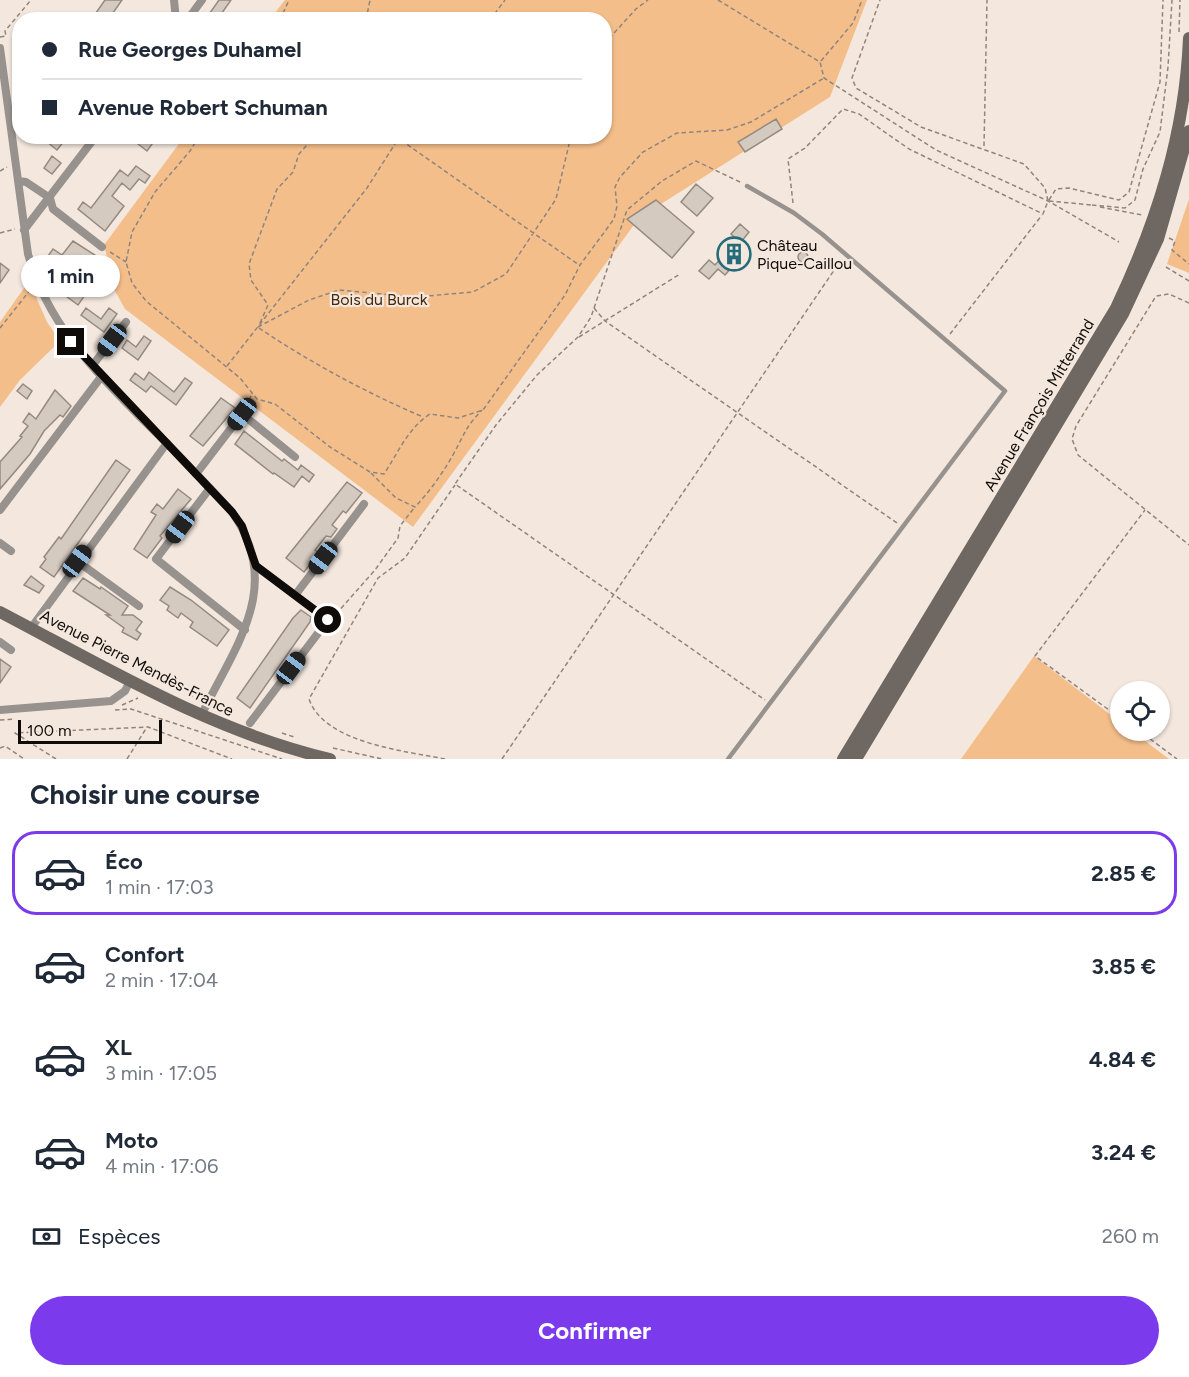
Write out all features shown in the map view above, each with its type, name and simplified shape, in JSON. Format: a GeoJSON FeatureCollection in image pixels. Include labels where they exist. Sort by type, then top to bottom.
{"type":"FeatureCollection","features":[{"type":"Feature","properties":{"kind":"main road","name":"Avenue François Mitterrand"},"geometry":{"type":"LineString","coordinates":[[843,759],[1116,308],[1148,237],[1168,175],[1180,119],[1184,36]]}},
{"type":"Feature","properties":{"kind":"main road","name":"Avenue François Mitterrand"},"geometry":{"type":"LineString","coordinates":[[856,759],[1129,304],[1158,239],[1189,131]]}},
{"type":"Feature","properties":{"kind":"main road","name":"Avenue Pierre Mendès-France"},"geometry":{"type":"LineString","coordinates":[[0,612],[201,716],[244,734],[330,759]]}},
{"type":"Feature","properties":{"kind":"street"},"geometry":{"type":"LineString","coordinates":[[0,48],[12,132]]}},
{"type":"Feature","properties":{"kind":"street"},"geometry":{"type":"LineString","coordinates":[[14,144],[24,228],[37,281],[62,331],[101,377],[210,488],[242,526],[256,566],[254,602],[245,630],[201,716]]}},
{"type":"Feature","properties":{"kind":"street"},"geometry":{"type":"LineString","coordinates":[[24,228],[50,198],[90,144]]}},
{"type":"Feature","properties":{"kind":"street"},"geometry":{"type":"LineString","coordinates":[[19,181],[26,182],[50,198],[53,209],[102,247]]}},
{"type":"Feature","properties":{"kind":"street"},"geometry":{"type":"LineString","coordinates":[[92,366],[126,322]]}},
{"type":"Feature","properties":{"kind":"street"},"geometry":{"type":"LineString","coordinates":[[0,510],[101,377]]}},
{"type":"Feature","properties":{"kind":"street"},"geometry":{"type":"LineString","coordinates":[[196,474],[242,414],[295,457]]}},
{"type":"Feature","properties":{"kind":"street"},"geometry":{"type":"LineString","coordinates":[[30,628],[77,561],[166,443]]}},
{"type":"Feature","properties":{"kind":"street"},"geometry":{"type":"LineString","coordinates":[[210,488],[156,559],[245,630]]}},
{"type":"Feature","properties":{"kind":"street"},"geometry":{"type":"LineString","coordinates":[[296,594],[364,504]]}},
{"type":"Feature","properties":{"kind":"street"},"geometry":{"type":"LineString","coordinates":[[0,543],[11,551]]}},
{"type":"Feature","properties":{"kind":"street"},"geometry":{"type":"LineString","coordinates":[[77,561],[139,606]]}},
{"type":"Feature","properties":{"kind":"street"},"geometry":{"type":"LineString","coordinates":[[250,723],[328,620],[256,566]]}},
{"type":"Feature","properties":{"kind":"street"},"geometry":{"type":"LineString","coordinates":[[0,642],[11,650]]}},
{"type":"Feature","properties":{"kind":"street"},"geometry":{"type":"LineString","coordinates":[[0,710],[111,700],[125,692],[130,681]]}},
{"type":"Feature","properties":{"kind":"lane"},"geometry":{"type":"LineString","coordinates":[[728,759],[1005,392],[794,213],[747,186]]}},
{"type":"Feature","properties":{"kind":"path"},"geometry":{"type":"LineString","coordinates":[[22,12],[32,0]]}},
{"type":"Feature","properties":{"kind":"path"},"geometry":{"type":"LineString","coordinates":[[612,35],[636,9],[648,0]]}},
{"type":"Feature","properties":{"kind":"path"},"geometry":{"type":"LineString","coordinates":[[718,0],[820,62],[824,78],[936,150],[1048,201],[1119,242]]}},
{"type":"Feature","properties":{"kind":"path"},"geometry":{"type":"LineString","coordinates":[[820,62],[853,23],[862,0]]}},
{"type":"Feature","properties":{"kind":"path"},"geometry":{"type":"LineString","coordinates":[[880,0],[852,78],[856,88],[921,127],[1024,164],[1039,179],[1048,201]]}},
{"type":"Feature","properties":{"kind":"path"},"geometry":{"type":"LineString","coordinates":[[984,148],[987,0]]}},
{"type":"Feature","properties":{"kind":"path"},"geometry":{"type":"LineString","coordinates":[[945,340],[1043,214],[1056,189],[1069,188],[1119,200],[1129,192],[1160,82],[1164,0]]}},
{"type":"Feature","properties":{"kind":"path"},"geometry":{"type":"LineString","coordinates":[[1048,201],[1125,208],[1135,200],[1143,169],[1160,132],[1168,67],[1172,0]]}},
{"type":"Feature","properties":{"kind":"path"},"geometry":{"type":"LineString","coordinates":[[1180,0],[1184,36]]}},
{"type":"Feature","properties":{"kind":"path"},"geometry":{"type":"LineString","coordinates":[[0,37],[6,36],[5,31],[12,23]]}},
{"type":"Feature","properties":{"kind":"path"},"geometry":{"type":"LineString","coordinates":[[328,620],[343,609],[375,570],[398,538],[400,526],[428,493],[454,453],[465,427],[483,410],[565,295],[580,265],[614,219],[617,206],[615,187],[620,177],[643,152],[677,133],[727,130],[751,122],[824,78]]}},
{"type":"Feature","properties":{"kind":"path"},"geometry":{"type":"LineString","coordinates":[[794,213],[788,159],[805,148],[843,109],[859,114],[909,149],[1043,214]]}},
{"type":"Feature","properties":{"kind":"path"},"geometry":{"type":"LineString","coordinates":[[194,144],[155,192],[132,232],[126,262],[132,283],[146,301],[240,378],[251,395],[275,404],[330,447],[370,472],[396,498],[415,507]]}},
{"type":"Feature","properties":{"kind":"path"},"geometry":{"type":"LineString","coordinates":[[258,327],[268,305],[250,280],[249,264],[277,189],[293,172],[298,154],[307,144]]}},
{"type":"Feature","properties":{"kind":"path"},"geometry":{"type":"LineString","coordinates":[[226,367],[367,188],[394,144]]}},
{"type":"Feature","properties":{"kind":"path"},"geometry":{"type":"LineString","coordinates":[[408,144],[580,265]]}},
{"type":"Feature","properties":{"kind":"path"},"geometry":{"type":"LineString","coordinates":[[258,327],[309,300],[339,290],[415,297],[473,292],[506,274],[556,199],[569,144]]}},
{"type":"Feature","properties":{"kind":"path"},"geometry":{"type":"LineString","coordinates":[[578,337],[594,308],[627,210],[662,181],[696,161],[747,186]]}},
{"type":"Feature","properties":{"kind":"path"},"geometry":{"type":"LineString","coordinates":[[1092,205],[1144,216]]}},
{"type":"Feature","properties":{"kind":"path"},"geometry":{"type":"LineString","coordinates":[[0,233],[24,228]]}},
{"type":"Feature","properties":{"kind":"path"},"geometry":{"type":"LineString","coordinates":[[1168,237],[1175,241],[1172,250],[1189,264]]}},
{"type":"Feature","properties":{"kind":"path"},"geometry":{"type":"LineString","coordinates":[[102,247],[126,262]]}},
{"type":"Feature","properties":{"kind":"path"},"geometry":{"type":"LineString","coordinates":[[502,759],[845,254]]}},
{"type":"Feature","properties":{"kind":"path"},"geometry":{"type":"LineString","coordinates":[[1166,267],[1189,281]]}},
{"type":"Feature","properties":{"kind":"path"},"geometry":{"type":"LineString","coordinates":[[444,759],[362,741],[346,734],[314,712],[309,699],[378,578],[405,558],[496,425],[537,375],[578,337],[680,274]]}},
{"type":"Feature","properties":{"kind":"path"},"geometry":{"type":"LineString","coordinates":[[0,328],[37,281]]}},
{"type":"Feature","properties":{"kind":"path"},"geometry":{"type":"LineString","coordinates":[[1189,303],[1169,294],[1156,296],[1076,426],[1072,440],[1078,455],[1189,544]]}},
{"type":"Feature","properties":{"kind":"path"},"geometry":{"type":"LineString","coordinates":[[594,308],[605,321],[903,527]]}},
{"type":"Feature","properties":{"kind":"path"},"geometry":{"type":"LineString","coordinates":[[258,327],[298,354],[339,377],[424,418]]}},
{"type":"Feature","properties":{"kind":"path"},"geometry":{"type":"LineString","coordinates":[[242,414],[251,395]]}},
{"type":"Feature","properties":{"kind":"path"},"geometry":{"type":"LineString","coordinates":[[370,472],[384,474],[409,432],[430,414],[458,418],[483,410]]}},
{"type":"Feature","properties":{"kind":"path"},"geometry":{"type":"LineString","coordinates":[[455,484],[770,704]]}},
{"type":"Feature","properties":{"kind":"path"},"geometry":{"type":"LineString","coordinates":[[1110,711],[1035,656],[1145,509]]}},
{"type":"Feature","properties":{"kind":"path"},"geometry":{"type":"LineString","coordinates":[[215,703],[229,715]]}},
{"type":"Feature","properties":{"kind":"path"},"geometry":{"type":"LineString","coordinates":[[109,711],[131,709],[282,759]]}},
{"type":"Feature","properties":{"kind":"path"},"geometry":{"type":"LineString","coordinates":[[56,759],[15,733],[148,727],[232,759]]}},
{"type":"Feature","properties":{"kind":"path"},"geometry":{"type":"LineString","coordinates":[[127,759],[148,727]]}},
{"type":"Feature","properties":{"kind":"path"},"geometry":{"type":"LineString","coordinates":[[283,733],[294,737]]}},
{"type":"Feature","properties":{"kind":"path"},"geometry":{"type":"LineString","coordinates":[[1152,741],[1177,759]]}},
{"type":"Feature","properties":{"kind":"path"},"geometry":{"type":"LineString","coordinates":[[0,748],[5,746],[24,759]]}},
{"type":"Feature","properties":{"kind":"path"},"geometry":{"type":"LineString","coordinates":[[325,746],[382,759]]}},
{"type":"Feature","properties":{"kind":"green space","name":"Bois du Burck"},"geometry":{"type":"Polygon","coordinates":[[[285,0],[867,0],[830,97],[639,218],[413,527],[125,309],[115,291],[104,245],[179,144],[612,144],[612,12],[276,12],[285,0]]]}},
{"type":"Feature","properties":{"kind":"green space"},"geometry":{"type":"Polygon","coordinates":[[[1189,199],[1189,273],[1167,264],[1189,199]]]}},
{"type":"Feature","properties":{"kind":"green space"},"geometry":{"type":"Polygon","coordinates":[[[29,281],[47,322],[60,341],[20,380],[0,407],[0,322],[29,281]]]}},
{"type":"Feature","properties":{"kind":"green space"},"geometry":{"type":"Polygon","coordinates":[[[1034,656],[1110,714],[1110,741],[1145,741],[1169,759],[961,759],[1034,656]]]}},
{"type":"Feature","properties":{"kind":"building"},"geometry":{"type":"Polygon","coordinates":[[[105,0],[122,0],[114,12],[97,12],[105,0]]]}},
{"type":"Feature","properties":{"kind":"building"},"geometry":{"type":"Polygon","coordinates":[[[219,0],[231,0],[223,12],[211,12],[219,0]]]}},
{"type":"Feature","properties":{"kind":"building"},"geometry":{"type":"Polygon","coordinates":[[[776,119],[782,129],[745,152],[738,142],[776,119]]]}},
{"type":"Feature","properties":{"kind":"building"},"geometry":{"type":"Polygon","coordinates":[[[50,144],[62,144],[57,150],[50,144]]]}},
{"type":"Feature","properties":{"kind":"building"},"geometry":{"type":"Polygon","coordinates":[[[138,144],[152,144],[147,151],[138,144]]]}},
{"type":"Feature","properties":{"kind":"building"},"geometry":{"type":"Polygon","coordinates":[[[52,156],[61,163],[52,174],[44,168],[52,156]]]}},
{"type":"Feature","properties":{"kind":"building"},"geometry":{"type":"Polygon","coordinates":[[[136,166],[150,176],[145,183],[139,179],[130,190],[122,183],[112,196],[124,206],[105,231],[78,209],[83,202],[91,208],[120,170],[128,176],[136,166]]]}},
{"type":"Feature","properties":{"kind":"building"},"geometry":{"type":"Polygon","coordinates":[[[696,184],[713,198],[697,216],[681,202],[696,184]]]}},
{"type":"Feature","properties":{"kind":"building"},"geometry":{"type":"Polygon","coordinates":[[[656,200],[694,232],[672,258],[627,219],[656,200]]]}},
{"type":"Feature","properties":{"kind":"building","name":"Château Pique-Caillou"},"geometry":{"type":"Polygon","coordinates":[[[740,224],[749,232],[741,242],[749,248],[725,275],[718,269],[709,279],[699,271],[709,260],[715,265],[737,240],[731,234],[740,224]]]}},
{"type":"Feature","properties":{"kind":"building"},"geometry":{"type":"Polygon","coordinates":[[[73,241],[101,259],[90,273],[100,280],[95,287],[92,285],[78,305],[62,293],[68,285],[76,291],[85,280],[48,256],[53,249],[62,255],[73,241]]]}},
{"type":"Feature","properties":{"kind":"building"},"geometry":{"type":"Polygon","coordinates":[[[803,252],[807,253],[807,261],[803,262],[799,261],[798,257],[799,253],[803,252]]]}},
{"type":"Feature","properties":{"kind":"building"},"geometry":{"type":"Polygon","coordinates":[[[0,263],[9,270],[0,283],[0,263]]]}},
{"type":"Feature","properties":{"kind":"building"},"geometry":{"type":"Polygon","coordinates":[[[86,308],[101,319],[109,308],[117,314],[104,332],[81,315],[86,308]]]}},
{"type":"Feature","properties":{"kind":"building"},"geometry":{"type":"Polygon","coordinates":[[[144,336],[151,341],[138,360],[122,348],[127,340],[136,347],[144,336]]]}},
{"type":"Feature","properties":{"kind":"building"},"geometry":{"type":"Polygon","coordinates":[[[149,372],[174,392],[185,378],[192,383],[176,405],[151,386],[146,392],[130,380],[135,373],[144,380],[149,372]]]}},
{"type":"Feature","properties":{"kind":"building"},"geometry":{"type":"Polygon","coordinates":[[[23,384],[32,391],[27,399],[17,391],[23,384]]]}},
{"type":"Feature","properties":{"kind":"building"},"geometry":{"type":"Polygon","coordinates":[[[55,390],[71,406],[63,417],[60,415],[44,431],[30,454],[0,489],[0,462],[22,437],[20,436],[28,426],[23,422],[29,413],[36,419],[55,390]]]}},
{"type":"Feature","properties":{"kind":"building"},"geometry":{"type":"Polygon","coordinates":[[[221,398],[235,408],[203,446],[190,436],[221,398]]]}},
{"type":"Feature","properties":{"kind":"building"},"geometry":{"type":"Polygon","coordinates":[[[244,431],[282,461],[284,459],[298,470],[301,465],[314,475],[309,482],[302,476],[294,487],[273,474],[235,444],[244,431]]]}},
{"type":"Feature","properties":{"kind":"building"},"geometry":{"type":"Polygon","coordinates":[[[116,460],[130,470],[54,577],[40,567],[46,559],[44,557],[59,537],[61,539],[116,460]]]}},
{"type":"Feature","properties":{"kind":"building"},"geometry":{"type":"Polygon","coordinates":[[[347,482],[362,493],[346,513],[343,511],[332,525],[337,529],[331,537],[326,536],[315,550],[319,553],[304,572],[286,558],[347,482]]]}},
{"type":"Feature","properties":{"kind":"building"},"geometry":{"type":"Polygon","coordinates":[[[178,489],[191,499],[160,536],[162,538],[147,558],[134,549],[156,515],[151,512],[157,504],[163,509],[178,489]]]}},
{"type":"Feature","properties":{"kind":"building"},"geometry":{"type":"Polygon","coordinates":[[[31,576],[44,586],[39,593],[24,585],[31,576]]]}},
{"type":"Feature","properties":{"kind":"building"},"geometry":{"type":"Polygon","coordinates":[[[83,578],[100,589],[101,587],[128,606],[122,615],[133,615],[142,622],[136,630],[141,634],[137,640],[122,632],[124,628],[106,615],[110,615],[73,591],[83,578]]]}},
{"type":"Feature","properties":{"kind":"building"},"geometry":{"type":"Polygon","coordinates":[[[170,587],[191,600],[229,630],[217,646],[190,627],[193,622],[181,613],[178,618],[167,610],[169,606],[160,600],[170,587]]]}},
{"type":"Feature","properties":{"kind":"building"},"geometry":{"type":"Polygon","coordinates":[[[301,610],[311,617],[310,622],[250,708],[237,698],[301,610]]]}},
{"type":"Feature","properties":{"kind":"building"},"geometry":{"type":"Polygon","coordinates":[[[0,659],[11,667],[0,683],[0,659]]]}},
{"type":"Feature","properties":{"kind":"place","name":"Château Pique-Caillou"},"geometry":{"type":"Point","coordinates":[734,254]}},
{"type":"Feature","properties":{"kind":"route"},"geometry":{"type":"LineString","coordinates":[[71,342],[101,377],[232,512],[242,526],[256,566],[328,620]]}}]}
